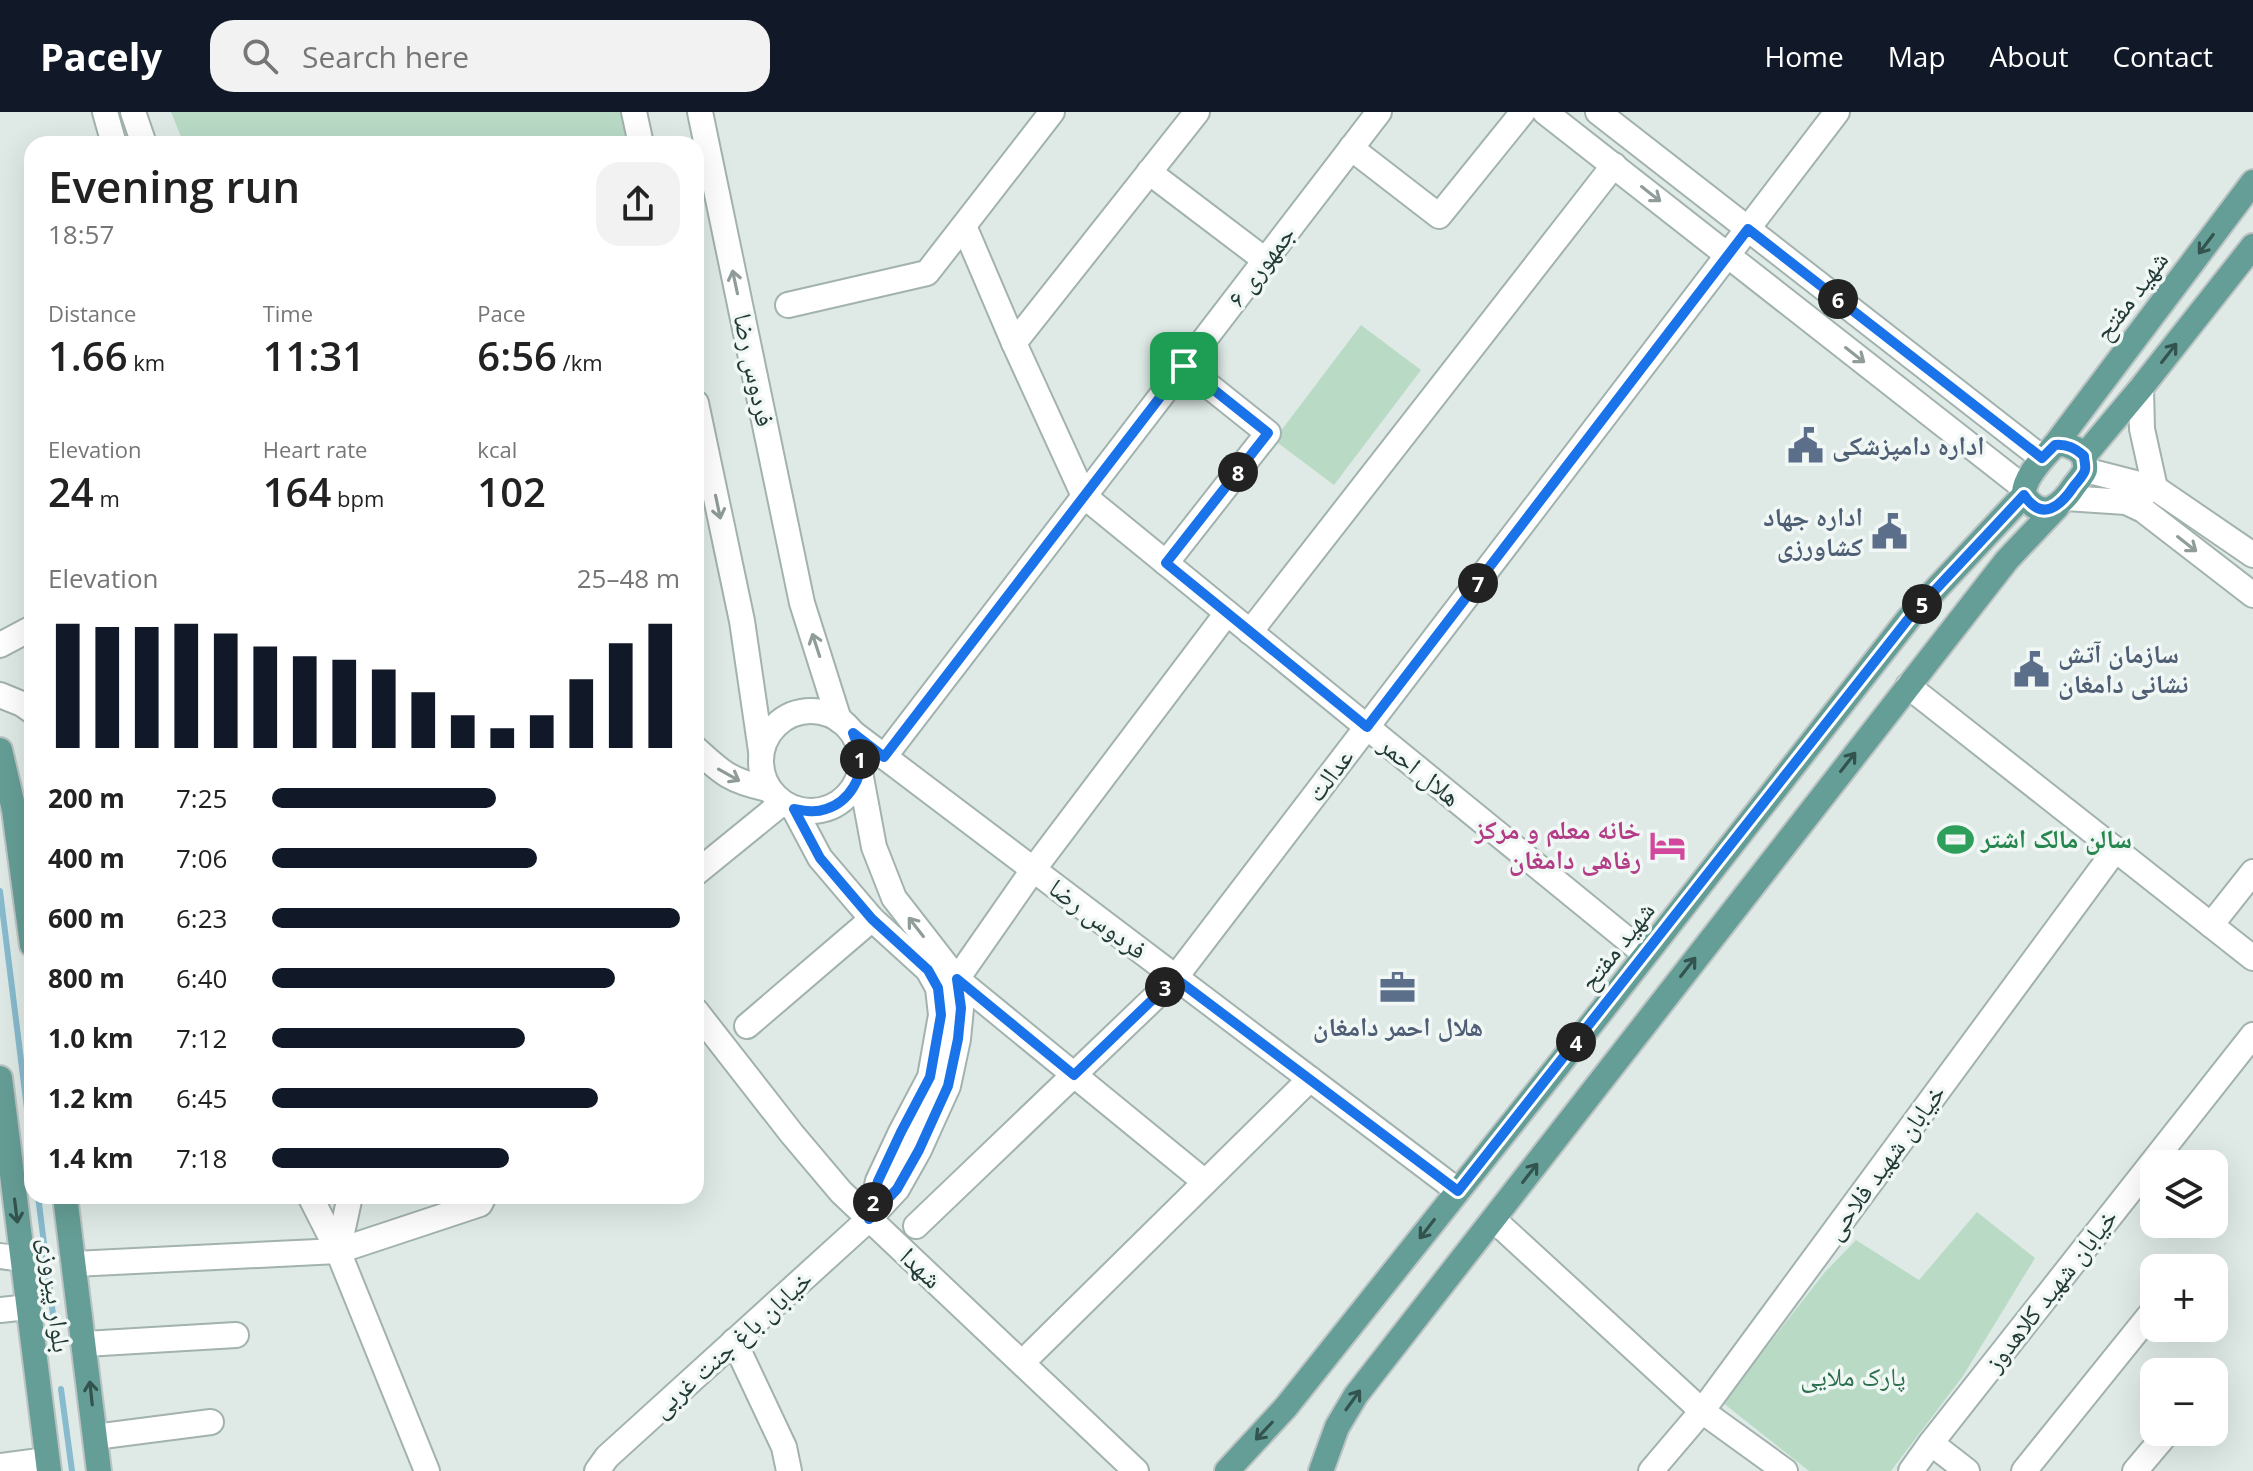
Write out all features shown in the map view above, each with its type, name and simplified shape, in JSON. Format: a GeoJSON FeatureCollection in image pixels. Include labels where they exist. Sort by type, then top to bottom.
{"type":"FeatureCollection","features":[{"type":"Feature","properties":{"kind":"main road","name":"شهید مفتح"},"geometry":{"type":"LineString","coordinates":[[1227,1471],[1286,1407],[1909,618],[2023,491],[2048,452],[2253,182]]}},
{"type":"Feature","properties":{"kind":"main road"},"geometry":{"type":"LineString","coordinates":[[1321,1471],[1337,1427],[1350,1403],[2007,560],[2061,503],[2084,463],[2253,246]]}},
{"type":"Feature","properties":{"kind":"main road"},"geometry":{"type":"LineString","coordinates":[[2048,452],[2065,444],[2076,449],[2084,463]]}},
{"type":"Feature","properties":{"kind":"main road"},"geometry":{"type":"LineString","coordinates":[[2023,491],[2036,508],[2042,510],[2061,503]]}},
{"type":"Feature","properties":{"kind":"main road"},"geometry":{"type":"LineString","coordinates":[[0,750],[24,845]]}},
{"type":"Feature","properties":{"kind":"main road","name":"بلوار پیروزی"},"geometry":{"type":"LineString","coordinates":[[0,1078],[11,1257],[28,1307],[48,1466]]}},
{"type":"Feature","properties":{"kind":"main road","name":"بلوار پیروزی"},"geometry":{"type":"LineString","coordinates":[[66,1204],[99,1471]]}},
{"type":"Feature","properties":{"kind":"street"},"geometry":{"type":"LineString","coordinates":[[105,112],[112,136]]}},
{"type":"Feature","properties":{"kind":"street"},"geometry":{"type":"LineString","coordinates":[[133,112],[141,136]]}},
{"type":"Feature","properties":{"kind":"street"},"geometry":{"type":"LineString","coordinates":[[634,112],[639,136]]}},
{"type":"Feature","properties":{"kind":"street","name":"فردوس رضا"},"geometry":{"type":"LineString","coordinates":[[700,112],[802,603],[846,726],[1458,1191]]}},
{"type":"Feature","properties":{"kind":"street"},"geometry":{"type":"LineString","coordinates":[[788,305],[927,273],[1052,112]]}},
{"type":"Feature","properties":{"kind":"street"},"geometry":{"type":"LineString","coordinates":[[1014,343],[1197,112]]}},
{"type":"Feature","properties":{"kind":"street","name":"جمهوری ۶"},"geometry":{"type":"LineString","coordinates":[[884,757],[1379,112]]}},
{"type":"Feature","properties":{"kind":"street"},"geometry":{"type":"LineString","coordinates":[[1351,148],[1439,216],[1523,112]]}},
{"type":"Feature","properties":{"kind":"street"},"geometry":{"type":"LineString","coordinates":[[1545,112],[2023,491]]}},
{"type":"Feature","properties":{"kind":"street"},"geometry":{"type":"LineString","coordinates":[[1598,112],[1748,229],[2048,452]]}},
{"type":"Feature","properties":{"kind":"street","name":"عدالت"},"geometry":{"type":"LineString","coordinates":[[916,1226],[1175,978],[1837,112]]}},
{"type":"Feature","properties":{"kind":"street"},"geometry":{"type":"LineString","coordinates":[[1250,632],[1614,165]]}},
{"type":"Feature","properties":{"kind":"street"},"geometry":{"type":"LineString","coordinates":[[1149,172],[1265,260]]}},
{"type":"Feature","properties":{"kind":"street"},"geometry":{"type":"LineString","coordinates":[[964,226],[1084,496]]}},
{"type":"Feature","properties":{"kind":"street"},"geometry":{"type":"LineString","coordinates":[[1166,563],[1268,433],[1184,366]]}},
{"type":"Feature","properties":{"kind":"street"},"geometry":{"type":"LineString","coordinates":[[2141,388],[2142,429],[2155,488]]}},
{"type":"Feature","properties":{"kind":"street"},"geometry":{"type":"LineString","coordinates":[[704,441],[742,621],[761,751],[761,770],[820,858],[872,919],[928,970],[938,988],[941,1015],[930,1077],[878,1181],[869,1219]]}},
{"type":"Feature","properties":{"kind":"street"},"geometry":{"type":"LineString","coordinates":[[2084,463],[2155,488],[2253,555]]}},
{"type":"Feature","properties":{"kind":"street"},"geometry":{"type":"LineString","coordinates":[[2139,508],[2143,495],[2155,488]]}},
{"type":"Feature","properties":{"kind":"street","name":"هلال احمر"},"geometry":{"type":"LineString","coordinates":[[1084,496],[1645,954]]}},
{"type":"Feature","properties":{"kind":"street"},"geometry":{"type":"LineString","coordinates":[[2061,503],[2126,502],[2139,508],[2253,595]]}},
{"type":"Feature","properties":{"kind":"street"},"geometry":{"type":"LineString","coordinates":[[957,979],[1033,870],[1227,613]]}},
{"type":"Feature","properties":{"kind":"street"},"geometry":{"type":"LineString","coordinates":[[0,645],[24,632]]}},
{"type":"Feature","properties":{"kind":"street"},"geometry":{"type":"LineString","coordinates":[[1908,686],[2253,958]]}},
{"type":"Feature","properties":{"kind":"street"},"geometry":{"type":"LineString","coordinates":[[0,695],[24,705]]}},
{"type":"Feature","properties":{"kind":"street"},"geometry":{"type":"LineString","coordinates":[[761,751],[769,733],[783,719],[801,712],[821,712],[846,726],[860,752],[860,772],[874,847],[894,898],[957,979],[1205,1182]]}},
{"type":"Feature","properties":{"kind":"street"},"geometry":{"type":"LineString","coordinates":[[704,756],[724,774],[811,812],[828,809],[843,800],[854,788],[860,772]]}},
{"type":"Feature","properties":{"kind":"street"},"geometry":{"type":"LineString","coordinates":[[704,866],[781,800]]}},
{"type":"Feature","properties":{"kind":"street","name":"خیابان شهید فلاحی"},"geometry":{"type":"LineString","coordinates":[[1651,1471],[1702,1411],[2116,849]]}},
{"type":"Feature","properties":{"kind":"street"},"geometry":{"type":"LineString","coordinates":[[2211,925],[2253,872]]}},
{"type":"Feature","properties":{"kind":"street"},"geometry":{"type":"LineString","coordinates":[[747,1026],[872,919]]}},
{"type":"Feature","properties":{"kind":"street","name":"خیابان باغ جنت غربی"},"geometry":{"type":"LineString","coordinates":[[597,1471],[607,1457],[869,1219],[897,1189],[919,1150],[948,1086],[960,1023],[957,979]]}},
{"type":"Feature","properties":{"kind":"street","name":"شهدا"},"geometry":{"type":"LineString","coordinates":[[704,1025],[816,1165],[1136,1471]]}},
{"type":"Feature","properties":{"kind":"street","name":"خیابان شهید کلاهدوز"},"geometry":{"type":"LineString","coordinates":[[1911,1471],[2253,1035]]}},
{"type":"Feature","properties":{"kind":"street"},"geometry":{"type":"LineString","coordinates":[[1032,1353],[1310,1079]]}},
{"type":"Feature","properties":{"kind":"street"},"geometry":{"type":"LineString","coordinates":[[314,1204],[338,1251],[427,1471]]}},
{"type":"Feature","properties":{"kind":"street"},"geometry":{"type":"LineString","coordinates":[[338,1251],[348,1204]]}},
{"type":"Feature","properties":{"kind":"street"},"geometry":{"type":"LineString","coordinates":[[74,1264],[338,1251],[480,1204]]}},
{"type":"Feature","properties":{"kind":"street"},"geometry":{"type":"LineString","coordinates":[[1494,1220],[1702,1411],[1785,1471]]}},
{"type":"Feature","properties":{"kind":"street"},"geometry":{"type":"LineString","coordinates":[[0,1310],[28,1307]]}},
{"type":"Feature","properties":{"kind":"street"},"geometry":{"type":"LineString","coordinates":[[2024,1471],[2140,1327]]}},
{"type":"Feature","properties":{"kind":"street"},"geometry":{"type":"LineString","coordinates":[[85,1344],[236,1335]]}},
{"type":"Feature","properties":{"kind":"street"},"geometry":{"type":"LineString","coordinates":[[734,1341],[784,1447],[789,1471]]}},
{"type":"Feature","properties":{"kind":"street"},"geometry":{"type":"LineString","coordinates":[[95,1437],[211,1422]]}},
{"type":"Feature","properties":{"kind":"street"},"geometry":{"type":"LineString","coordinates":[[1931,1443],[1967,1471]]}},
{"type":"Feature","properties":{"kind":"street"},"geometry":{"type":"LineString","coordinates":[[2135,1471],[2156,1446]]}},
{"type":"Feature","properties":{"kind":"street"},"geometry":{"type":"LineString","coordinates":[[0,1466],[48,1466]]}},
{"type":"Feature","properties":{"kind":"green space"},"geometry":{"type":"Polygon","coordinates":[[[171,112],[625,112],[632,136],[181,136],[171,112]]]}},
{"type":"Feature","properties":{"kind":"green space"},"geometry":{"type":"Polygon","coordinates":[[[1361,325],[1421,370],[1334,485],[1274,440],[1361,325]]]}},
{"type":"Feature","properties":{"kind":"green space","name":"پارک ملایی"},"geometry":{"type":"Polygon","coordinates":[[[1977,1212],[2035,1258],[1963,1376],[1891,1471],[1809,1471],[1723,1403],[1825,1272],[1856,1240],[1919,1280],[1977,1212]]]}},
{"type":"Feature","properties":{"kind":"waterway"},"geometry":{"type":"LineString","coordinates":[[0,891],[24,1084]]}},
{"type":"Feature","properties":{"kind":"waterway"},"geometry":{"type":"LineString","coordinates":[[39,1204],[54,1322]]}},
{"type":"Feature","properties":{"kind":"waterway"},"geometry":{"type":"LineString","coordinates":[[61,1389],[72,1471]]}},
{"type":"Feature","properties":{"kind":"place","name":"اداره دامپزشکی"},"geometry":{"type":"Point","coordinates":[1806,446]}},
{"type":"Feature","properties":{"kind":"place","name":"اداره جهاد کشاورزی"},"geometry":{"type":"Point","coordinates":[1889,532]}},
{"type":"Feature","properties":{"kind":"place","name":"سازمان آتش نشانی دامغان"},"geometry":{"type":"Point","coordinates":[2032,669]}},
{"type":"Feature","properties":{"kind":"place","name":"سالن مالک اشتر"},"geometry":{"type":"Point","coordinates":[1955,839]}},
{"type":"Feature","properties":{"kind":"place","name":"خانه معلم و مرکز رفاهی دامغان"},"geometry":{"type":"Point","coordinates":[1667,845]}},
{"type":"Feature","properties":{"kind":"place","name":"هلال احمر دامغان"},"geometry":{"type":"Point","coordinates":[1398,988]}},
{"type":"Feature","properties":{"kind":"route"},"geometry":{"type":"LineString","coordinates":[[1748,229],[2042,458],[2055,445],[2065,444],[2084,456],[2085,470],[2057,507],[2036,508],[2024,495],[1909,618],[1458,1191],[1175,978],[1074,1075],[957,979],[961,1008],[948,1086],[919,1150],[897,1189],[869,1219],[878,1181],[930,1077],[941,1015],[938,988],[928,970],[872,919],[820,858],[794,809],[811,812],[828,809],[843,800],[854,788],[860,772],[860,752],[853,733],[884,757],[1184,366],[1268,433],[1166,563],[1367,727],[1748,229]]}}]}
